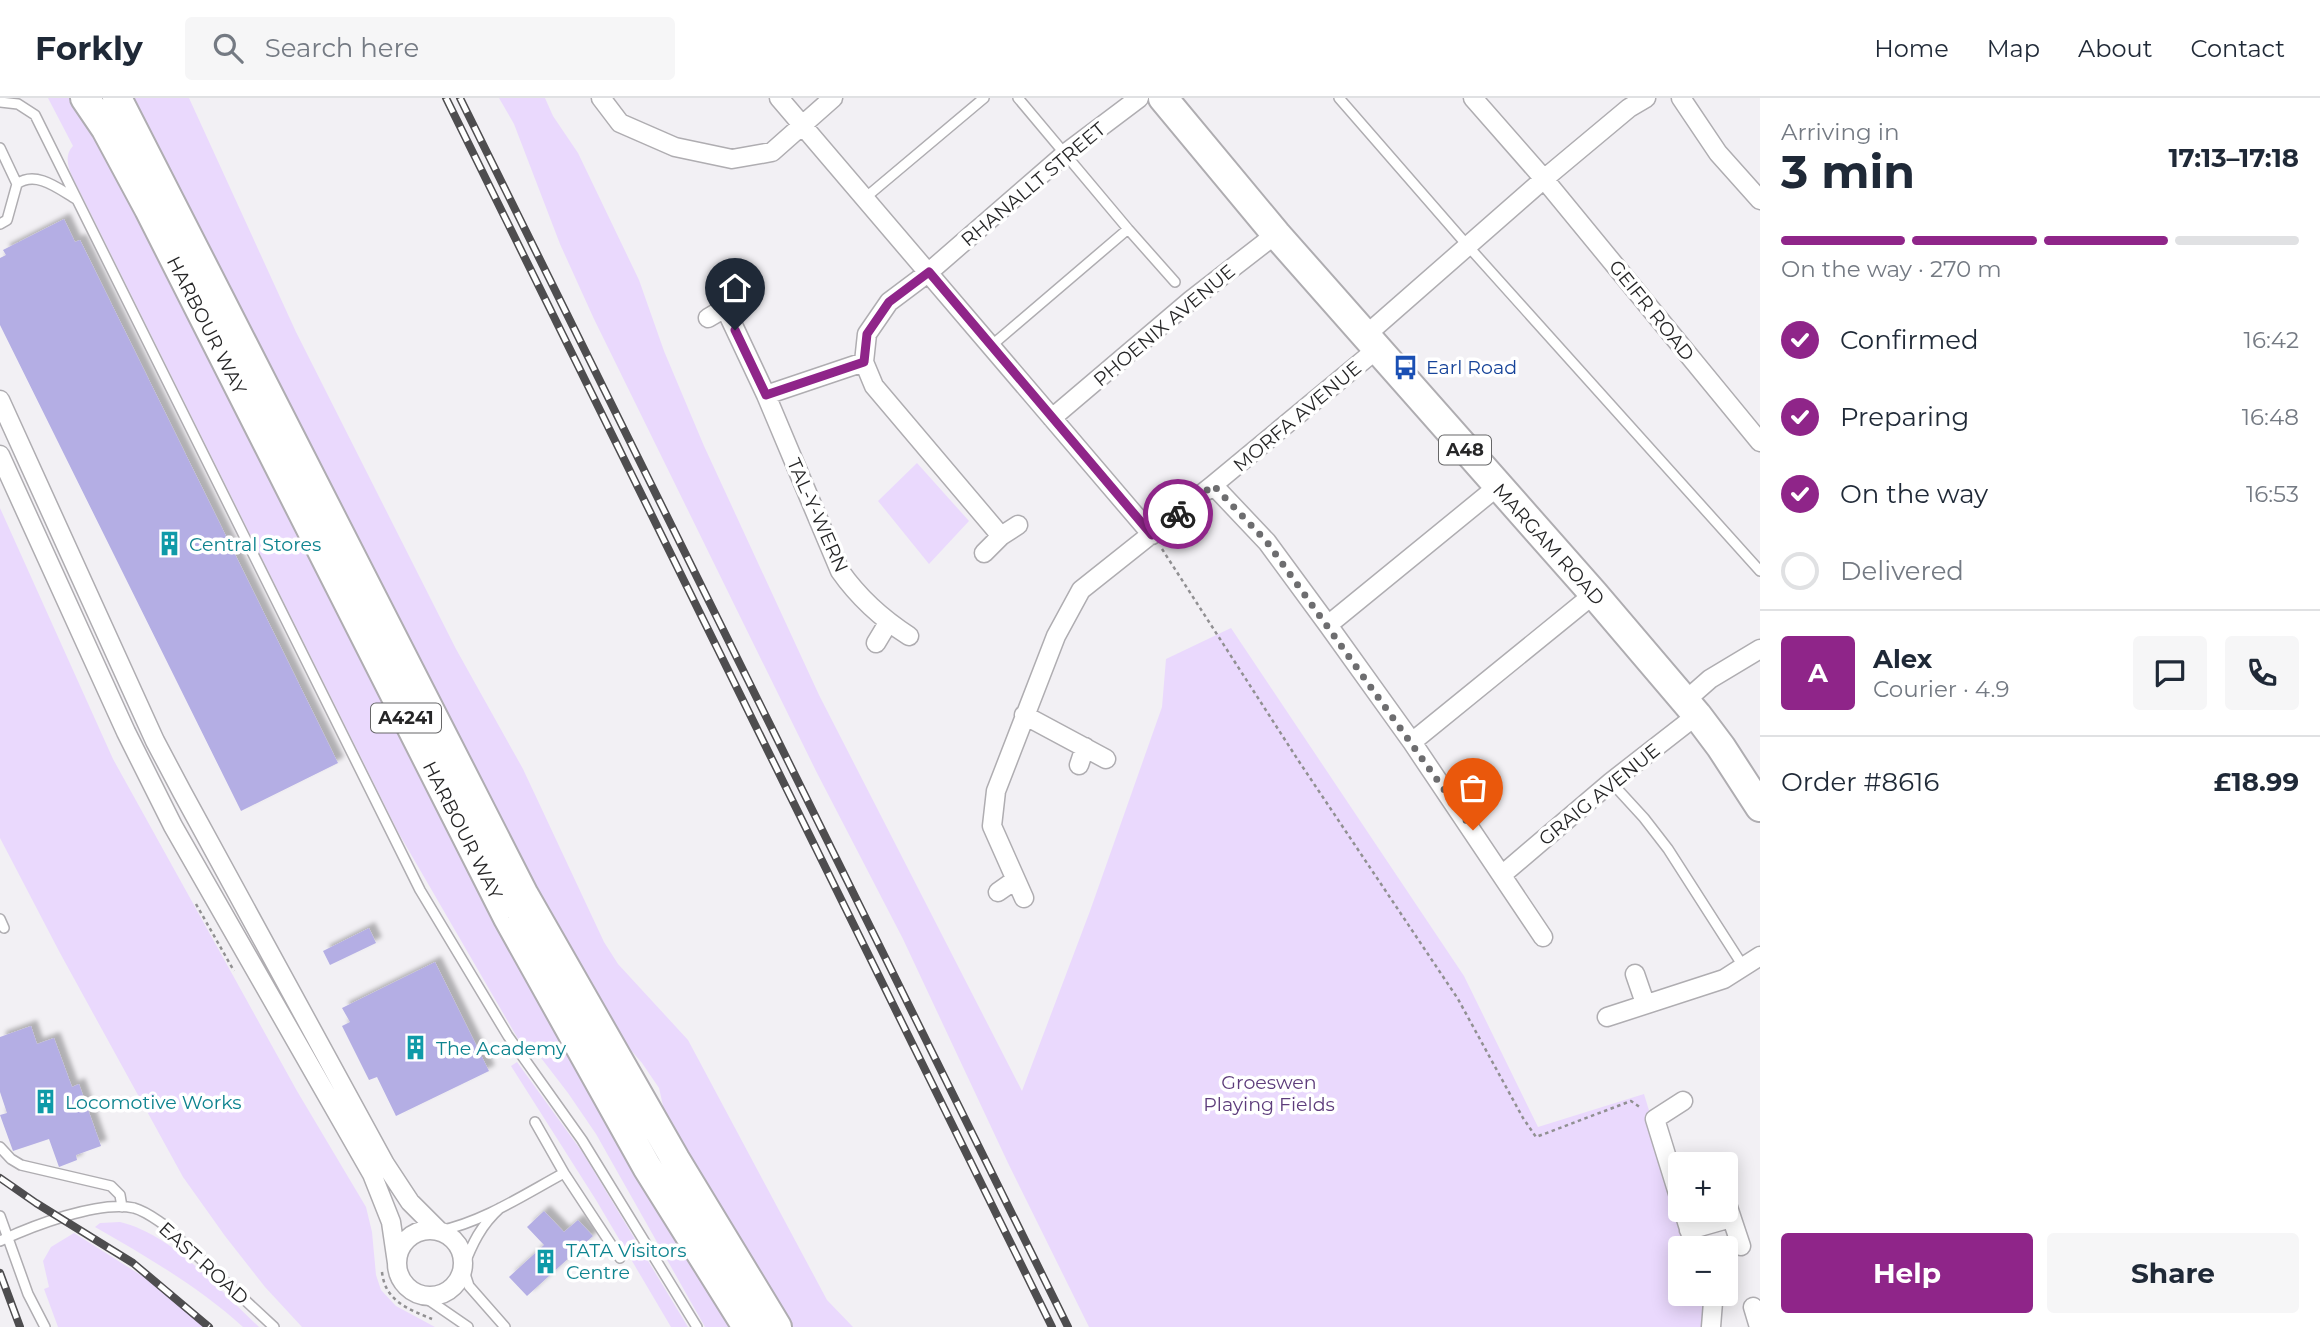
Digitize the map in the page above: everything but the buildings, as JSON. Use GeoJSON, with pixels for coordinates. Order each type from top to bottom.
{"type":"FeatureCollection","features":[{"type":"Feature","properties":{"kind":"main road","name":"HARBOUR WAY"},"geometry":{"type":"LineString","coordinates":[[85,98],[106,129],[149,209],[508,918],[647,1167],[747,1327]]}},
{"type":"Feature","properties":{"kind":"main road","name":"HARBOUR WAY"},"geometry":{"type":"LineString","coordinates":[[117,98],[524,895],[675,1158],[777,1327]]}},
{"type":"Feature","properties":{"kind":"main road","name":"MARGAM ROAD"},"geometry":{"type":"LineString","coordinates":[[1163,98],[1276,234],[1594,594],[1691,708],[1743,778],[1760,807]]}},
{"type":"Feature","properties":{"kind":"street"},"geometry":{"type":"LineString","coordinates":[[601,98],[620,123],[675,147],[732,159],[772,152],[833,98]]}},
{"type":"Feature","properties":{"kind":"street"},"geometry":{"type":"LineString","coordinates":[[779,98],[1152,535]]}},
{"type":"Feature","properties":{"kind":"street","name":"RHANALLT STREET"},"geometry":{"type":"LineString","coordinates":[[929,272],[1066,153],[1139,98]]}},
{"type":"Feature","properties":{"kind":"street","name":"GEIFR ROAD"},"geometry":{"type":"LineString","coordinates":[[1473,98],[1544,179],[1760,442]]}},
{"type":"Feature","properties":{"kind":"street"},"geometry":{"type":"LineString","coordinates":[[1371,342],[1467,245],[1629,108],[1646,98]]}},
{"type":"Feature","properties":{"kind":"street"},"geometry":{"type":"LineString","coordinates":[[1681,98],[1718,153],[1760,200]]}},
{"type":"Feature","properties":{"kind":"street","name":"PHOENIX AVENUE"},"geometry":{"type":"LineString","coordinates":[[1052,418],[1191,300],[1276,234]]}},
{"type":"Feature","properties":{"kind":"street"},"geometry":{"type":"LineString","coordinates":[[929,272],[889,302],[867,334],[864,362],[874,386],[1001,536]]}},
{"type":"Feature","properties":{"kind":"street","name":"TAL-Y-WERN"},"geometry":{"type":"LineString","coordinates":[[717,291],[766,395],[840,571],[857,595],[888,623],[909,636]]}},
{"type":"Feature","properties":{"kind":"street"},"geometry":{"type":"LineString","coordinates":[[708,318],[725,308]]}},
{"type":"Feature","properties":{"kind":"street","name":"MORFA AVENUE"},"geometry":{"type":"LineString","coordinates":[[1024,898],[992,825],[996,791],[1056,636],[1081,590],[1213,485],[1371,342]]}},
{"type":"Feature","properties":{"kind":"street"},"geometry":{"type":"LineString","coordinates":[[766,395],[864,362]]}},
{"type":"Feature","properties":{"kind":"street"},"geometry":{"type":"LineString","coordinates":[[0,400],[149,729],[182,793],[385,1164],[410,1202],[439,1231]]}},
{"type":"Feature","properties":{"kind":"street"},"geometry":{"type":"LineString","coordinates":[[0,455],[126,732],[173,826],[376,1181],[391,1222],[397,1263],[401,1280],[415,1293],[423,1296],[439,1295],[452,1288],[463,1268],[460,1250],[448,1235],[429,1230],[410,1237],[403,1244],[397,1263]]}},
{"type":"Feature","properties":{"kind":"street"},"geometry":{"type":"LineString","coordinates":[[1213,485],[1267,542],[1328,625],[1503,874],[1543,937]]}},
{"type":"Feature","properties":{"kind":"street"},"geometry":{"type":"LineString","coordinates":[[1328,625],[1497,487]]}},
{"type":"Feature","properties":{"kind":"street"},"geometry":{"type":"LineString","coordinates":[[984,553],[1001,536],[1018,525]]}},
{"type":"Feature","properties":{"kind":"street"},"geometry":{"type":"LineString","coordinates":[[1412,742],[1594,594]]}},
{"type":"Feature","properties":{"kind":"street"},"geometry":{"type":"LineString","coordinates":[[876,643],[888,623]]}},
{"type":"Feature","properties":{"kind":"street","name":"GRAIG AVENUE"},"geometry":{"type":"LineString","coordinates":[[1503,874],[1611,782],[1691,708],[1710,679],[1760,649]]}},
{"type":"Feature","properties":{"kind":"street"},"geometry":{"type":"LineString","coordinates":[[1024,715],[1106,759]]}},
{"type":"Feature","properties":{"kind":"street"},"geometry":{"type":"LineString","coordinates":[[1079,765],[1085,747]]}},
{"type":"Feature","properties":{"kind":"street"},"geometry":{"type":"LineString","coordinates":[[998,892],[1016,880]]}},
{"type":"Feature","properties":{"kind":"street"},"geometry":{"type":"LineString","coordinates":[[1607,1017],[1724,979],[1760,956]]}},
{"type":"Feature","properties":{"kind":"street"},"geometry":{"type":"LineString","coordinates":[[1635,974],[1644,1003]]}},
{"type":"Feature","properties":{"kind":"street"},"geometry":{"type":"LineString","coordinates":[[1668,1161],[1655,1119],[1684,1101]]}},
{"type":"Feature","properties":{"kind":"street"},"geometry":{"type":"LineString","coordinates":[[1687,1222],[1691,1236]]}},
{"type":"Feature","properties":{"kind":"street"},"geometry":{"type":"LineString","coordinates":[[1689,1230],[1705,1222]]}},
{"type":"Feature","properties":{"kind":"street"},"geometry":{"type":"LineString","coordinates":[[1732,1222],[1741,1246]]}},
{"type":"Feature","properties":{"kind":"street"},"geometry":{"type":"LineString","coordinates":[[1711,1327],[1713,1306]]}},
{"type":"Feature","properties":{"kind":"street"},"geometry":{"type":"LineString","coordinates":[[1753,1307],[1759,1327]]}},
{"type":"Feature","properties":{"kind":"lane"},"geometry":{"type":"LineString","coordinates":[[865,198],[984,98]]}},
{"type":"Feature","properties":{"kind":"lane"},"geometry":{"type":"LineString","coordinates":[[1018,98],[1175,282]]}},
{"type":"Feature","properties":{"kind":"lane"},"geometry":{"type":"LineString","coordinates":[[1339,98],[1467,245],[1760,571]]}},
{"type":"Feature","properties":{"kind":"lane"},"geometry":{"type":"LineString","coordinates":[[0,102],[18,104],[35,115],[420,890],[508,1036],[582,1140],[697,1327]]}},
{"type":"Feature","properties":{"kind":"lane"},"geometry":{"type":"LineString","coordinates":[[0,148],[17,184],[8,220],[0,224]]}},
{"type":"Feature","properties":{"kind":"lane"},"geometry":{"type":"LineString","coordinates":[[17,184],[24,179],[38,179],[78,200]]}},
{"type":"Feature","properties":{"kind":"lane"},"geometry":{"type":"LineString","coordinates":[[991,346],[1128,229]]}},
{"type":"Feature","properties":{"kind":"lane"},"geometry":{"type":"LineString","coordinates":[[1611,782],[1668,849],[1743,966]]}},
{"type":"Feature","properties":{"kind":"lane"},"geometry":{"type":"LineString","coordinates":[[535,1122],[564,1174],[620,1258]]}},
{"type":"Feature","properties":{"kind":"lane"},"geometry":{"type":"LineString","coordinates":[[0,1147],[21,1165],[110,1186],[120,1195],[122,1206]]}},
{"type":"Feature","properties":{"kind":"lane"},"geometry":{"type":"LineString","coordinates":[[439,1231],[500,1208],[564,1174]]}},
{"type":"Feature","properties":{"kind":"lane","name":"EAST ROAD"},"geometry":{"type":"LineString","coordinates":[[4,1240],[84,1211],[122,1206],[146,1212],[163,1224],[274,1327]]}},
{"type":"Feature","properties":{"kind":"lane"},"geometry":{"type":"LineString","coordinates":[[500,1208],[478,1233],[463,1268],[470,1286],[505,1327]]}},
{"type":"Feature","properties":{"kind":"lane"},"geometry":{"type":"LineString","coordinates":[[0,1216],[4,1240],[45,1327]]}},
{"type":"Feature","properties":{"kind":"lane"},"geometry":{"type":"LineString","coordinates":[[423,1296],[468,1327]]}},
{"type":"Feature","properties":{"kind":"path"},"geometry":{"type":"LineString","coordinates":[[1152,535],[1458,999],[1536,1138],[1631,1101],[1655,1119]]}},
{"type":"Feature","properties":{"kind":"green space"},"geometry":{"type":"Polygon","coordinates":[[[48,98],[70,98],[75,104],[121,188],[418,773],[521,967],[734,1327],[705,1327],[596,1134],[528,1041],[521,1044],[398,832],[73,179],[68,158],[73,146],[48,98]]]}},
{"type":"Feature","properties":{"kind":"green space"},"geometry":{"type":"Polygon","coordinates":[[[129,98],[189,98],[296,332],[456,649],[523,769],[604,942],[618,964],[688,1040],[827,1300],[853,1327],[789,1327],[666,1119],[659,1088],[642,1063],[614,1031],[574,962],[407,642],[315,455],[129,98]]]}},
{"type":"Feature","properties":{"kind":"green space","name":"Groeswen Playing Fields"},"geometry":{"type":"Polygon","coordinates":[[[499,98],[545,98],[553,116],[578,153],[639,280],[664,351],[704,446],[819,695],[1022,1091],[1090,911],[1162,707],[1166,659],[1231,628],[1464,976],[1538,1127],[1644,1094],[1668,1173],[1668,1222],[1683,1222],[1687,1236],[1668,1236],[1668,1306],[1705,1306],[1705,1327],[1089,1327],[1008,1163],[903,939],[816,771],[594,319],[560,244],[514,124],[499,98]]]}},
{"type":"Feature","properties":{"kind":"green space"},"geometry":{"type":"Polygon","coordinates":[[[917,463],[969,521],[929,564],[878,501],[917,463]]]}},
{"type":"Feature","properties":{"kind":"green space"},"geometry":{"type":"Polygon","coordinates":[[[0,508],[113,759],[297,1091],[366,1207],[372,1232],[376,1275],[381,1290],[396,1306],[435,1327],[302,1327],[265,1287],[183,1177],[60,953],[0,838],[0,508]]]}},
{"type":"Feature","properties":{"kind":"green space"},"geometry":{"type":"Polygon","coordinates":[[[517,1062],[583,1153],[688,1327],[671,1327],[596,1200],[511,1066],[517,1062]]]}},
{"type":"Feature","properties":{"kind":"green space"},"geometry":{"type":"Polygon","coordinates":[[[120,1222],[140,1229],[177,1251],[259,1327],[243,1327],[190,1285],[95,1227],[100,1223],[120,1222]]]}},
{"type":"Feature","properties":{"kind":"green space"},"geometry":{"type":"Polygon","coordinates":[[[74,1233],[147,1279],[204,1327],[58,1327],[44,1289],[49,1287],[43,1261],[51,1247],[74,1233]]]}},
{"type":"Feature","properties":{"kind":"railway"},"geometry":{"type":"LineString","coordinates":[[446,98],[1052,1327]]}},
{"type":"Feature","properties":{"kind":"railway"},"geometry":{"type":"LineString","coordinates":[[460,98],[1068,1327]]}},
{"type":"Feature","properties":{"kind":"railway"},"geometry":{"type":"LineString","coordinates":[[0,1178],[133,1263],[209,1327]]}},
{"type":"Feature","properties":{"kind":"railway"},"geometry":{"type":"LineString","coordinates":[[0,1273],[20,1327]]}},
{"type":"Feature","properties":{"kind":"way so far"},"geometry":{"type":"LineString","coordinates":[[1178,514],[1213,485],[1267,542],[1473,830]]}},
{"type":"Feature","properties":{"kind":"place","name":"Earl Road"},"geometry":{"type":"Point","coordinates":[1406,367]}},
{"type":"Feature","properties":{"kind":"place","name":"Central Stores"},"geometry":{"type":"Point","coordinates":[169,544]}},
{"type":"Feature","properties":{"kind":"place","name":"The Academy"},"geometry":{"type":"Point","coordinates":[416,1048]}},
{"type":"Feature","properties":{"kind":"place","name":"Locomotive Works"},"geometry":{"type":"Point","coordinates":[45,1102]}},
{"type":"Feature","properties":{"kind":"place","name":"TATA Visitors Centre"},"geometry":{"type":"Point","coordinates":[546,1261]}},
{"type":"Feature","properties":{"kind":"route"},"geometry":{"type":"LineString","coordinates":[[735,330],[766,395],[864,362],[867,334],[889,302],[929,272],[1152,535],[1178,514]]}}]}
